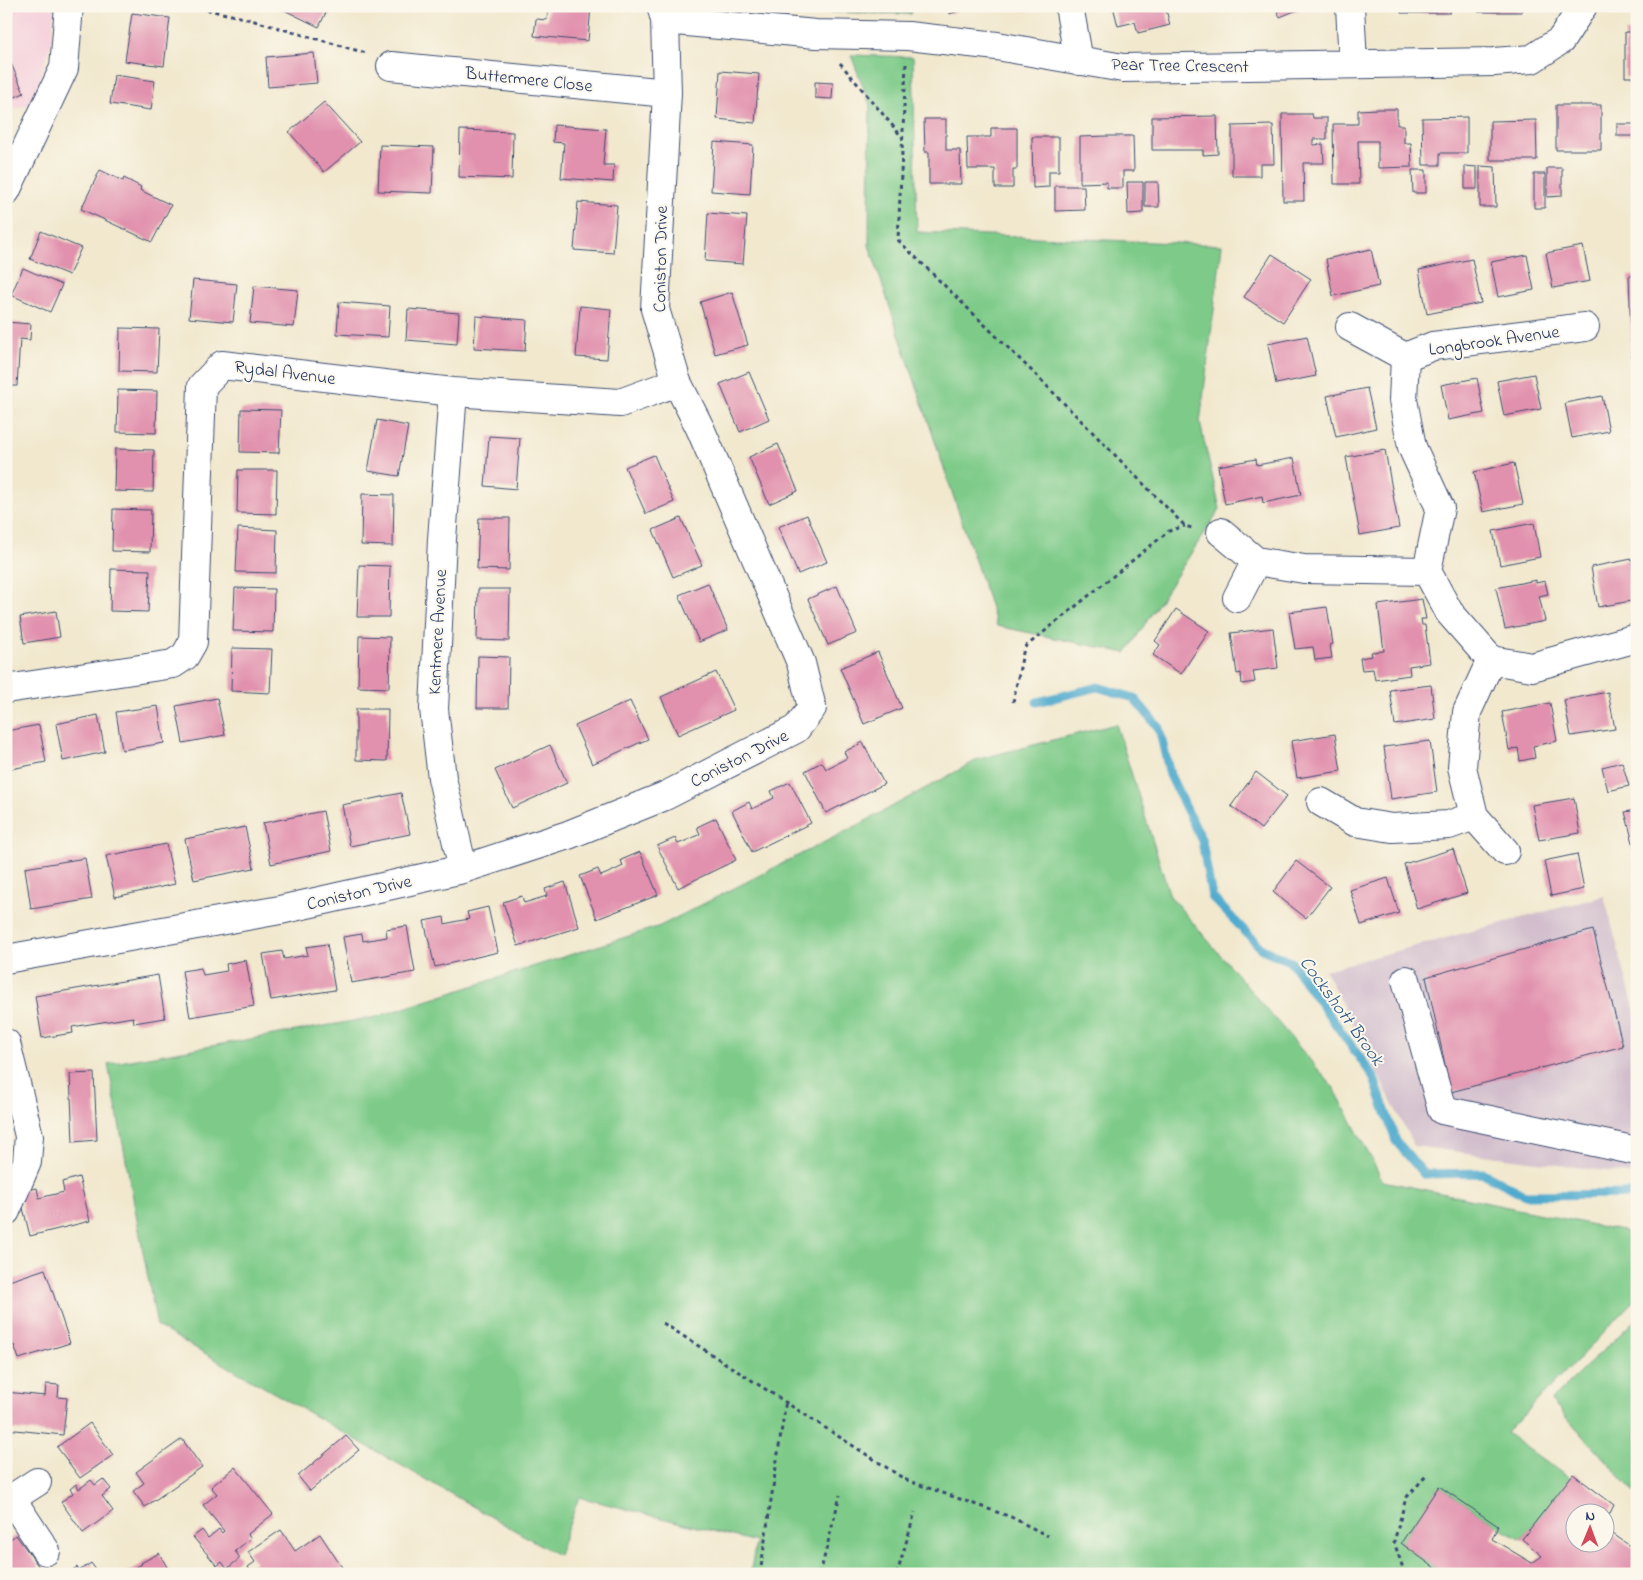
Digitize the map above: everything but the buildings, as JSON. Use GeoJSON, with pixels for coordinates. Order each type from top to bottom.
{"type":"FeatureCollection","features":[{"type":"Feature","properties":{"kind":"street"},"geometry":{"type":"LineString","coordinates":[[6,191],[64,68],[69,6]]}},
{"type":"Feature","properties":{"kind":"street"},"geometry":{"type":"LineString","coordinates":[[1069,6],[1079,61]]}},
{"type":"Feature","properties":{"kind":"street"},"geometry":{"type":"LineString","coordinates":[[1350,6],[1353,64]]}},
{"type":"Feature","properties":{"kind":"street","name":"Pear Tree Crescent"},"geometry":{"type":"LineString","coordinates":[[663,13],[816,34],[908,36],[997,46],[1123,68],[1494,62],[1532,59],[1561,40],[1583,6]]}},
{"type":"Feature","properties":{"kind":"street","name":"Coniston Drive"},"geometry":{"type":"LineString","coordinates":[[6,959],[280,910],[463,869],[568,835],[665,796],[796,729],[812,708],[801,663],[700,428],[677,382],[655,309],[667,93],[663,13]]}},
{"type":"Feature","properties":{"kind":"street","name":"Buttermere Close"},"geometry":{"type":"LineString","coordinates":[[391,66],[667,93]]}},
{"type":"Feature","properties":{"kind":"street","name":"Longbrook Avenue"},"geometry":{"type":"LineString","coordinates":[[1350,328],[1406,357],[1434,346],[1585,327]]}},
{"type":"Feature","properties":{"kind":"street","name":"Longbrook Avenue"},"geometry":{"type":"LineString","coordinates":[[1406,357],[1403,400],[1412,447],[1440,508],[1427,571]]}},
{"type":"Feature","properties":{"kind":"street","name":"Rydal Avenue"},"geometry":{"type":"LineString","coordinates":[[6,689],[173,664],[185,656],[193,642],[202,386],[222,365],[453,392],[620,403],[677,382]]}},
{"type":"Feature","properties":{"kind":"street","name":"Kentmere Avenue"},"geometry":{"type":"LineString","coordinates":[[453,392],[442,539],[434,709],[442,778],[463,869]]}},
{"type":"Feature","properties":{"kind":"street"},"geometry":{"type":"LineString","coordinates":[[1221,532],[1256,561],[1304,569],[1427,571],[1450,612],[1492,660],[1532,667],[1637,638]]}},
{"type":"Feature","properties":{"kind":"street"},"geometry":{"type":"LineString","coordinates":[[1237,598],[1256,561]]}},
{"type":"Feature","properties":{"kind":"street"},"geometry":{"type":"LineString","coordinates":[[1492,660],[1467,712],[1462,767],[1474,816],[1505,851]]}},
{"type":"Feature","properties":{"kind":"street"},"geometry":{"type":"LineString","coordinates":[[1321,802],[1355,822],[1392,828],[1449,825],[1474,816]]}},
{"type":"Feature","properties":{"kind":"street"},"geometry":{"type":"LineString","coordinates":[[1406,980],[1442,1110],[1637,1151]]}},
{"type":"Feature","properties":{"kind":"street"},"geometry":{"type":"LineString","coordinates":[[6,1043],[29,1136],[27,1162],[6,1211]]}},
{"type":"Feature","properties":{"kind":"street"},"geometry":{"type":"LineString","coordinates":[[37,1482],[9,1500],[46,1551]]}},
{"type":"Feature","properties":{"kind":"path"},"geometry":{"type":"LineString","coordinates":[[191,6],[361,51],[391,66]]}},
{"type":"Feature","properties":{"kind":"path"},"geometry":{"type":"LineString","coordinates":[[816,34],[902,137]]}},
{"type":"Feature","properties":{"kind":"path"},"geometry":{"type":"LineString","coordinates":[[908,36],[898,240],[1038,377],[1184,526],[1210,535],[1221,532]]}},
{"type":"Feature","properties":{"kind":"path"},"geometry":{"type":"LineString","coordinates":[[1013,702],[1024,648],[1169,531],[1184,526],[1209,524],[1221,532]]}},
{"type":"Feature","properties":{"kind":"path"},"geometry":{"type":"LineString","coordinates":[[663,1323],[786,1400],[906,1480],[1011,1517],[1048,1536]]}},
{"type":"Feature","properties":{"kind":"path"},"geometry":{"type":"LineString","coordinates":[[760,1574],[786,1400]]}},
{"type":"Feature","properties":{"kind":"path"},"geometry":{"type":"LineString","coordinates":[[1406,1574],[1394,1542],[1406,1498],[1426,1476]]}},
{"type":"Feature","properties":{"kind":"path"},"geometry":{"type":"LineString","coordinates":[[820,1574],[840,1495]]}},
{"type":"Feature","properties":{"kind":"path"},"geometry":{"type":"LineString","coordinates":[[897,1574],[915,1512]]}},
{"type":"Feature","properties":{"kind":"shaded area"},"geometry":{"type":"Polygon","coordinates":[[[6,6],[55,6],[52,39],[33,103],[6,112],[6,6]]]}},
{"type":"Feature","properties":{"kind":"shaded area"},"geometry":{"type":"Polygon","coordinates":[[[1604,896],[1637,1019],[1637,1175],[1414,1146],[1325,970],[1604,896]]]}},
{"type":"Feature","properties":{"kind":"green space"},"geometry":{"type":"Polygon","coordinates":[[[828,6],[914,6],[911,14],[830,12],[828,6]]]}},
{"type":"Feature","properties":{"kind":"green space"},"geometry":{"type":"Polygon","coordinates":[[[851,55],[913,57],[917,232],[1222,245],[1200,423],[1220,509],[1126,653],[997,626],[869,245],[870,105],[851,55]]]}},
{"type":"Feature","properties":{"kind":"green space"},"geometry":{"type":"Polygon","coordinates":[[[1116,724],[1170,896],[1334,1088],[1383,1181],[1637,1234],[1637,1298],[1506,1433],[1570,1479],[1522,1539],[1498,1526],[1439,1486],[1401,1543],[1443,1574],[750,1574],[756,1542],[579,1497],[558,1555],[157,1326],[108,1064],[376,1017],[660,926],[862,823],[979,759],[1116,724]]]}},
{"type":"Feature","properties":{"kind":"green space"},"geometry":{"type":"Polygon","coordinates":[[[1637,1318],[1637,1495],[1551,1400],[1637,1318]]]}},
{"type":"Feature","properties":{"kind":"waterway","name":"Cockshott Brook"},"geometry":{"type":"LineString","coordinates":[[1037,702],[1098,687],[1134,698],[1159,728],[1170,775],[1202,841],[1212,897],[1262,949],[1291,962],[1373,1076],[1396,1141],[1424,1174],[1483,1173],[1525,1195],[1637,1194]]}}]}
